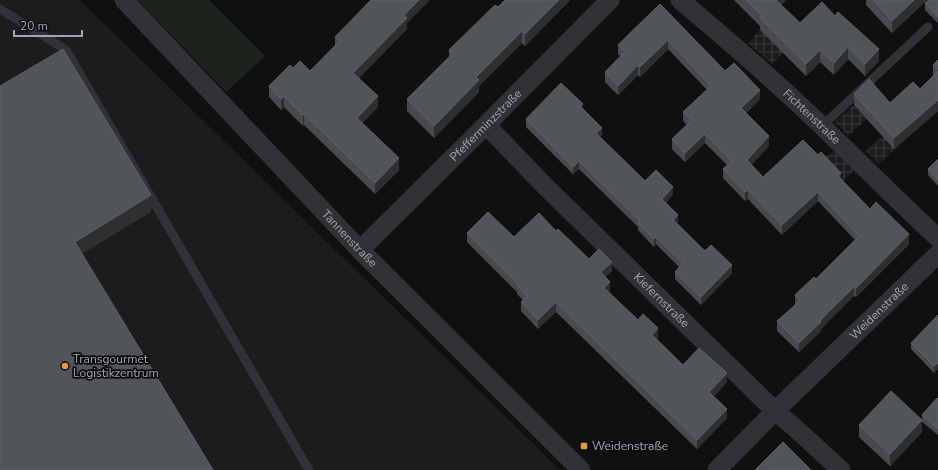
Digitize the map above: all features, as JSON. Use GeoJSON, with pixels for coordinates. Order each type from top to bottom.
{"type":"FeatureCollection","features":[{"type":"Feature","properties":{"kind":"street","name":"Tannenstraße"},"geometry":{"type":"LineString","coordinates":[[124,0],[360,250],[581,470]]}},
{"type":"Feature","properties":{"kind":"street","name":"Pfefferminzstraße"},"geometry":{"type":"LineString","coordinates":[[360,250],[610,0]]}},
{"type":"Feature","properties":{"kind":"street","name":"Fichtenstraße"},"geometry":{"type":"LineString","coordinates":[[680,0],[737,47],[822,126],[880,184],[938,238]]}},
{"type":"Feature","properties":{"kind":"street","name":"Kiefernstraße"},"geometry":{"type":"LineString","coordinates":[[486,125],[574,215],[775,411],[841,470]]}},
{"type":"Feature","properties":{"kind":"street","name":"Weidenstraße"},"geometry":{"type":"LineString","coordinates":[[717,470],[775,411],[938,254]]}},
{"type":"Feature","properties":{"kind":"lane"},"geometry":{"type":"LineString","coordinates":[[0,9],[66,50],[309,470]]}},
{"type":"Feature","properties":{"kind":"lane"},"geometry":{"type":"LineString","coordinates":[[822,126],[928,27]]}},
{"type":"Feature","properties":{"kind":"shaded area"},"geometry":{"type":"Polygon","coordinates":[[[0,0],[80,0],[560,470],[0,470],[0,0]]]}},
{"type":"Feature","properties":{"kind":"shaded area"},"geometry":{"type":"Polygon","coordinates":[[[138,0],[209,0],[265,56],[226,92],[138,0]]]}},
{"type":"Feature","properties":{"kind":"shaded area"},"geometry":{"type":"Polygon","coordinates":[[[760,30],[800,36],[772,64],[748,43],[760,30]]]}},
{"type":"Feature","properties":{"kind":"shaded area"},"geometry":{"type":"Polygon","coordinates":[[[869,91],[882,105],[848,136],[835,122],[869,91]]]}},
{"type":"Feature","properties":{"kind":"shaded area"},"geometry":{"type":"Polygon","coordinates":[[[897,122],[909,136],[879,164],[866,151],[897,122]]]}},
{"type":"Feature","properties":{"kind":"shaded area"},"geometry":{"type":"Polygon","coordinates":[[[835,149],[855,169],[842,182],[821,162],[835,149]]]}},
{"type":"Feature","properties":{"kind":"building"},"geometry":{"type":"Polygon","coordinates":[[[371,0],[419,0],[404,15],[407,18],[353,73],[378,96],[357,118],[399,158],[375,183],[304,114],[303,115],[284,96],[281,99],[269,86],[290,65],[293,68],[300,61],[310,71],[340,41],[335,37],[371,0]]]}},
{"type":"Feature","properties":{"kind":"building"},"geometry":{"type":"Polygon","coordinates":[[[505,0],[559,0],[525,34],[522,31],[476,77],[479,80],[434,126],[407,99],[452,54],[449,50],[495,5],[498,7],[505,0]]]}},
{"type":"Feature","properties":{"kind":"building"},"geometry":{"type":"Polygon","coordinates":[[[746,0],[776,0],[800,23],[822,2],[835,16],[838,12],[879,49],[865,64],[848,47],[834,63],[820,50],[806,64],[760,18],[762,16],[746,0]]]}},
{"type":"Feature","properties":{"kind":"building"},"geometry":{"type":"Polygon","coordinates":[[[873,0],[914,0],[892,21],[873,0]]]}},
{"type":"Feature","properties":{"kind":"building"},"geometry":{"type":"Polygon","coordinates":[[[929,0],[938,0],[938,17],[925,3],[929,0]]]}},
{"type":"Feature","properties":{"kind":"building"},"geometry":{"type":"Polygon","coordinates":[[[660,4],[725,71],[734,63],[760,90],[741,108],[769,136],[747,160],[763,177],[803,140],[818,155],[821,152],[841,173],[838,176],[870,209],[876,202],[909,234],[856,288],[854,287],[829,311],[820,321],[821,322],[799,343],[777,321],[800,301],[795,295],[814,277],[816,279],[859,236],[818,192],[782,225],[748,190],[745,192],[723,169],[732,161],[705,134],[685,153],[672,139],[692,120],[683,112],[711,86],[668,40],[640,67],[638,65],[618,86],[605,72],[625,52],[618,45],[660,4]]]}},
{"type":"Feature","properties":{"kind":"building","name":"Transgourmet Logistikzentrum"},"geometry":{"type":"Polygon","coordinates":[[[63,49],[151,195],[75,242],[213,470],[0,470],[0,86],[63,49]]]}},
{"type":"Feature","properties":{"kind":"building"},"geometry":{"type":"Polygon","coordinates":[[[938,60],[938,70],[933,65],[938,60]]]}},
{"type":"Feature","properties":{"kind":"building"},"geometry":{"type":"Polygon","coordinates":[[[938,71],[938,100],[894,138],[854,94],[869,79],[890,103],[913,82],[920,89],[938,71]]]}},
{"type":"Feature","properties":{"kind":"building"},"geometry":{"type":"Polygon","coordinates":[[[561,83],[583,104],[580,106],[602,128],[596,133],[645,181],[656,170],[673,187],[662,199],[678,215],[673,220],[705,251],[711,245],[732,265],[701,297],[675,272],[683,263],[656,237],[654,239],[638,223],[640,221],[579,161],[573,167],[526,119],[561,83]]]}},
{"type":"Feature","properties":{"kind":"building"},"geometry":{"type":"Polygon","coordinates":[[[938,159],[938,180],[928,169],[938,159]]]}},
{"type":"Feature","properties":{"kind":"building"},"geometry":{"type":"Polygon","coordinates":[[[488,212],[514,237],[539,213],[556,231],[558,229],[589,259],[599,249],[612,262],[601,272],[610,282],[604,288],[638,320],[643,314],[658,328],[652,335],[683,365],[699,348],[727,373],[709,392],[727,409],[697,440],[556,302],[538,320],[521,302],[527,296],[517,285],[518,284],[467,233],[488,212]]]}},
{"type":"Feature","properties":{"kind":"building"},"geometry":{"type":"Polygon","coordinates":[[[938,315],[938,363],[934,366],[911,343],[938,315]]]}},
{"type":"Feature","properties":{"kind":"building"},"geometry":{"type":"Polygon","coordinates":[[[891,391],[922,420],[890,454],[859,425],[891,391]]]}},
{"type":"Feature","properties":{"kind":"building"},"geometry":{"type":"Polygon","coordinates":[[[937,398],[938,399],[938,429],[922,415],[937,398]]]}},
{"type":"Feature","properties":{"kind":"building"},"geometry":{"type":"Polygon","coordinates":[[[783,442],[811,470],[755,470],[783,442]]]}},
{"type":"Feature","properties":{"kind":"place","name":"Transgourmet Logistikzentrum"},"geometry":{"type":"Point","coordinates":[65,366]}},
{"type":"Feature","properties":{"kind":"place","name":"Weidenstraße"},"geometry":{"type":"Point","coordinates":[584,446]}}]}
